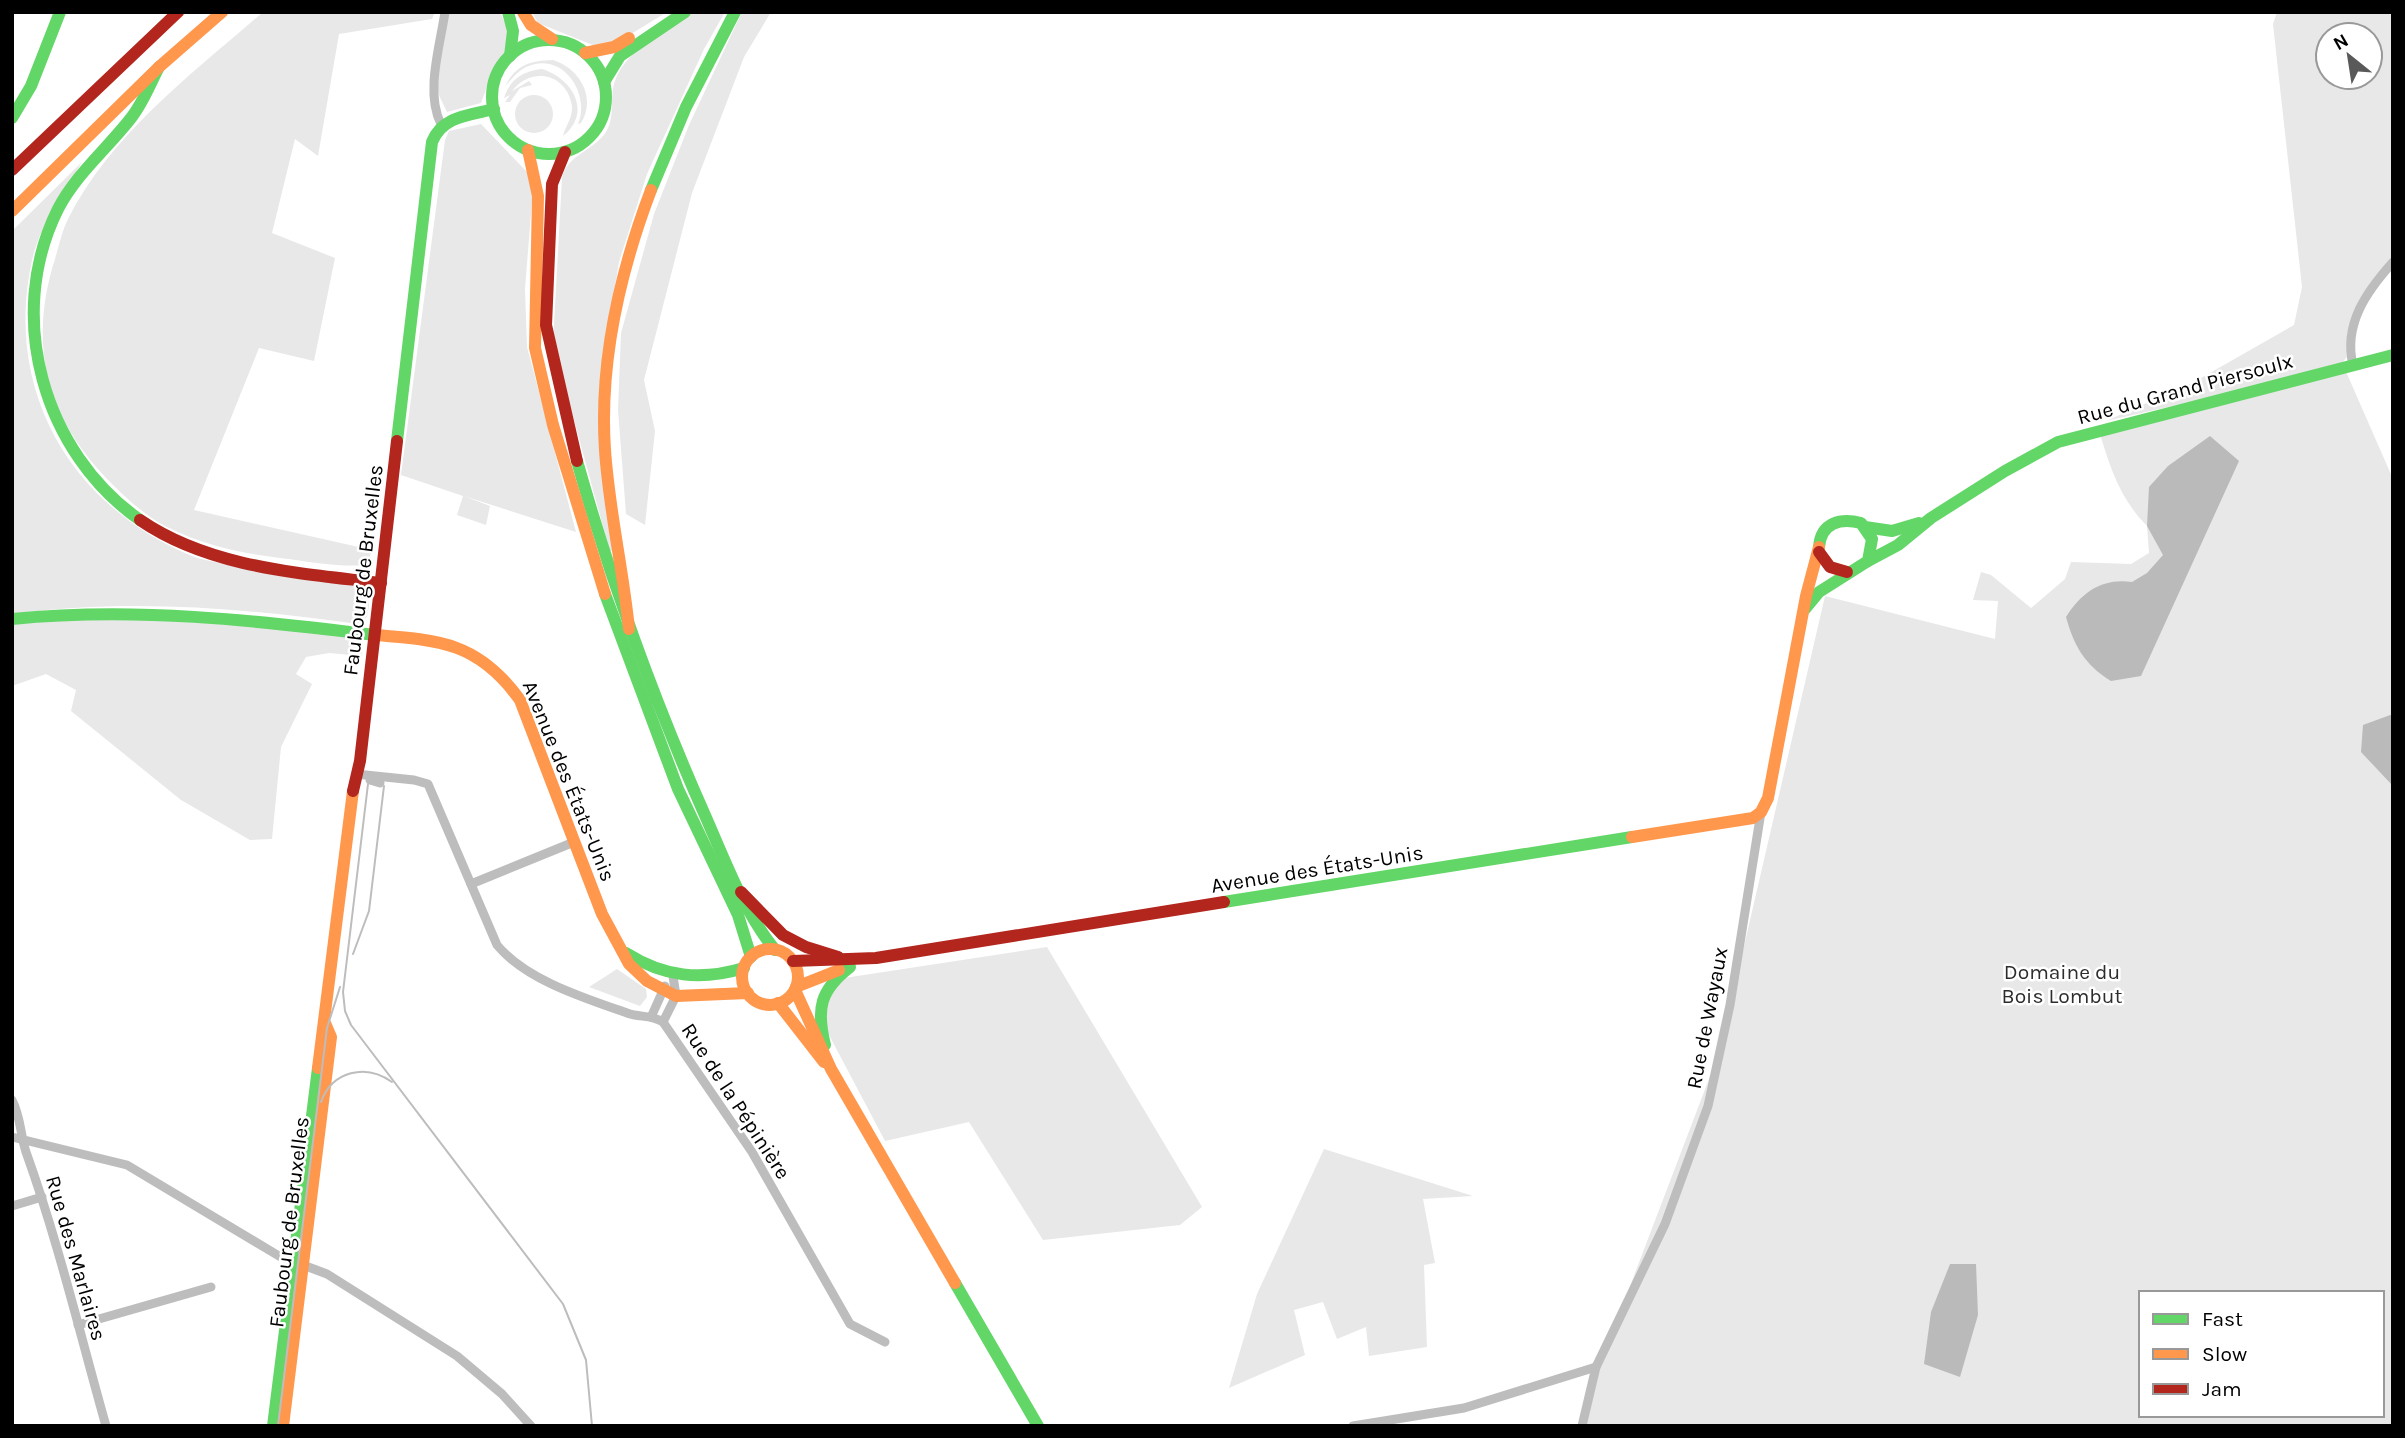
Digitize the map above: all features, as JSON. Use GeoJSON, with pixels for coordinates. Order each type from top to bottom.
{"type":"FeatureCollection","features":[{"type":"Feature","properties":{"kind":"main road"},"geometry":{"type":"LineString","coordinates":[[12,118],[31,86],[60,12]]}},
{"type":"Feature","properties":{"kind":"main road"},"geometry":{"type":"LineString","coordinates":[[12,170],[178,12]]}},
{"type":"Feature","properties":{"kind":"main road"},"geometry":{"type":"LineString","coordinates":[[12,211],[159,67],[222,12]]}},
{"type":"Feature","properties":{"kind":"main road"},"geometry":{"type":"LineString","coordinates":[[508,12],[513,31],[510,56]]}},
{"type":"Feature","properties":{"kind":"main road"},"geometry":{"type":"LineString","coordinates":[[523,12],[531,25],[553,40],[585,53],[600,71],[604,82],[604,111],[599,125],[578,146],[565,152],[540,153],[528,150],[503,131],[494,109],[495,78],[510,56],[530,44],[553,40]]}},
{"type":"Feature","properties":{"kind":"main road"},"geometry":{"type":"LineString","coordinates":[[585,53],[614,47],[670,12]]}},
{"type":"Feature","properties":{"kind":"main road"},"geometry":{"type":"LineString","coordinates":[[604,82],[620,56],[685,12]]}},
{"type":"Feature","properties":{"kind":"main road"},"geometry":{"type":"LineString","coordinates":[[629,629],[626,589],[607,478],[604,422],[608,355],[620,291],[664,158],[735,12]]}},
{"type":"Feature","properties":{"kind":"main road"},"geometry":{"type":"LineString","coordinates":[[159,67],[132,116],[76,181],[53,220],[42,254],[35,290],[36,345],[44,395],[57,427],[83,470],[110,499],[137,520],[167,536],[207,554],[264,568],[381,583]]}},
{"type":"Feature","properties":{"kind":"main road"},"geometry":{"type":"LineString","coordinates":[[441,124],[494,109]]}},
{"type":"Feature","properties":{"kind":"main road","name":"Faubourg de Bruxelles"},"geometry":{"type":"LineString","coordinates":[[283,1426],[325,1023],[365,783],[375,635],[432,142],[441,124]]}},
{"type":"Feature","properties":{"kind":"main road"},"geometry":{"type":"LineString","coordinates":[[528,150],[537,180],[538,196],[536,348],[552,425],[592,557],[678,789],[733,904],[747,962],[743,980],[748,993],[761,1003],[778,1003],[795,989]]}},
{"type":"Feature","properties":{"kind":"main road"},"geometry":{"type":"LineString","coordinates":[[565,152],[554,172],[550,196],[548,346],[583,486],[629,629],[690,786],[741,892],[762,934],[775,950],[793,961],[797,971],[795,989],[831,1069],[1038,1426]]}},
{"type":"Feature","properties":{"kind":"main road","name":"Rue du Grand Piersoulx"},"geometry":{"type":"LineString","coordinates":[[1868,561],[1898,545],[1931,518],[2034,453],[2058,442],[2393,355]]}},
{"type":"Feature","properties":{"kind":"main road","name":"Rue du Grand Piersoulx"},"geometry":{"type":"LineString","coordinates":[[1865,527],[1892,531],[1931,518]]}},
{"type":"Feature","properties":{"kind":"main road"},"geometry":{"type":"LineString","coordinates":[[1761,812],[1768,798],[1810,579],[1819,552],[1820,537],[1829,524],[1851,519],[1865,527],[1872,539],[1868,561],[1819,592],[1805,609]]}},
{"type":"Feature","properties":{"kind":"main road"},"geometry":{"type":"LineString","coordinates":[[1819,552],[1830,567],[1847,572]]}},
{"type":"Feature","properties":{"kind":"main road","name":"Avenue des États-Unis"},"geometry":{"type":"LineString","coordinates":[[12,619],[96,612],[178,613],[458,645],[494,666],[520,701],[607,925],[636,972],[661,990],[676,996],[748,993]]}},
{"type":"Feature","properties":{"kind":"main road","name":"Avenue des États-Unis"},"geometry":{"type":"LineString","coordinates":[[793,961],[846,962],[876,958],[1746,820],[1761,812]]}},
{"type":"Feature","properties":{"kind":"main road"},"geometry":{"type":"LineString","coordinates":[[741,892],[751,898],[775,928],[794,943],[846,962],[820,998],[819,1023],[831,1069]]}},
{"type":"Feature","properties":{"kind":"main road"},"geometry":{"type":"LineString","coordinates":[[622,951],[641,964],[673,976],[724,975],[765,950],[775,950]]}},
{"type":"Feature","properties":{"kind":"main road","name":"Avenue des États-Unis"},"geometry":{"type":"LineString","coordinates":[[795,989],[846,962]]}},
{"type":"Feature","properties":{"kind":"main road"},"geometry":{"type":"LineString","coordinates":[[778,1003],[791,1016],[809,1047],[831,1069]]}},
{"type":"Feature","properties":{"kind":"main road","name":"Faubourg de Bruxelles"},"geometry":{"type":"LineString","coordinates":[[273,1426],[300,1264]]}},
{"type":"Feature","properties":{"kind":"street","name":"Faubourg de Bruxelles"},"geometry":{"type":"LineString","coordinates":[[441,124],[435,110],[435,87],[445,12]]}},
{"type":"Feature","properties":{"kind":"street"},"geometry":{"type":"LineString","coordinates":[[2353,365],[2351,338],[2357,312],[2369,289],[2393,262]]}},
{"type":"Feature","properties":{"kind":"street","name":"Rue de la Pépinière"},"geometry":{"type":"LineString","coordinates":[[365,783],[414,780],[428,784],[497,945],[508,959],[548,981],[631,1015],[652,1015],[663,1022],[752,1152],[850,1324],[886,1342]]}},
{"type":"Feature","properties":{"kind":"street","name":"Rue de Wayaux"},"geometry":{"type":"LineString","coordinates":[[1582,1426],[1596,1367],[1665,1224],[1683,1181],[1708,1106],[1730,1005],[1761,812]]}},
{"type":"Feature","properties":{"kind":"street"},"geometry":{"type":"LineString","coordinates":[[471,884],[574,842]]}},
{"type":"Feature","properties":{"kind":"street"},"geometry":{"type":"LineString","coordinates":[[652,1015],[661,990],[673,976]]}},
{"type":"Feature","properties":{"kind":"street"},"geometry":{"type":"LineString","coordinates":[[663,1022],[676,996],[673,976]]}},
{"type":"Feature","properties":{"kind":"street","name":"Rue des Marlaires"},"geometry":{"type":"LineString","coordinates":[[12,1100],[18,1112],[17,1137],[42,1197],[106,1426]]}},
{"type":"Feature","properties":{"kind":"street"},"geometry":{"type":"LineString","coordinates":[[17,1137],[127,1165],[300,1264],[327,1274],[457,1356],[502,1394],[531,1426]]}},
{"type":"Feature","properties":{"kind":"street"},"geometry":{"type":"LineString","coordinates":[[12,1206],[42,1197]]}},
{"type":"Feature","properties":{"kind":"street"},"geometry":{"type":"LineString","coordinates":[[78,1325],[211,1287]]}},
{"type":"Feature","properties":{"kind":"street"},"geometry":{"type":"LineString","coordinates":[[1353,1426],[1464,1408],[1596,1367]]}},
{"type":"Feature","properties":{"kind":"green space"},"geometry":{"type":"Polygon","coordinates":[[[263,12],[435,12],[432,19],[339,34],[318,156],[295,139],[272,233],[335,258],[314,361],[259,348],[194,510],[372,550],[367,565],[328,564],[241,552],[197,540],[160,523],[125,496],[90,460],[72,435],[58,408],[49,381],[43,322],[47,291],[68,219],[86,188],[130,132],[155,106],[263,12]]]}},
{"type":"Feature","properties":{"kind":"green space"},"geometry":{"type":"Polygon","coordinates":[[[445,12],[500,12],[513,42],[495,65],[481,103],[447,112],[435,87],[445,12]]]}},
{"type":"Feature","properties":{"kind":"green space"},"geometry":{"type":"Polygon","coordinates":[[[532,12],[667,12],[605,50],[538,23],[532,12]]]}},
{"type":"Feature","properties":{"kind":"green space"},"geometry":{"type":"Polygon","coordinates":[[[692,12],[725,12],[704,49],[647,174],[619,262],[602,365],[614,549],[610,552],[553,343],[562,178],[569,164],[601,138],[609,127],[614,84],[626,62],[646,43],[692,12]]]}},
{"type":"Feature","properties":{"kind":"green space"},"geometry":{"type":"Polygon","coordinates":[[[742,12],[771,12],[744,57],[692,193],[644,380],[655,431],[645,525],[626,514],[618,410],[621,333],[654,214],[689,125],[742,12]]]}},
{"type":"Feature","properties":{"kind":"green space","name":"Domaine du Bois Lombut"},"geometry":{"type":"Polygon","coordinates":[[[2277,12],[2393,12],[2393,262],[2369,289],[2350,353],[2338,368],[2344,367],[2393,479],[2393,1426],[1583,1426],[1603,1357],[1720,1050],[1825,596],[1995,639],[1998,601],[1973,600],[1981,572],[1991,575],[2031,608],[2065,579],[2071,562],[2131,564],[2149,553],[2147,526],[2123,494],[2099,431],[2306,376],[2106,421],[2194,382],[2294,325],[2302,287],[2273,24],[2277,12]]]}},
{"type":"Feature","properties":{"kind":"green space"},"geometry":{"type":"Polygon","coordinates":[[[553,60],[571,70],[583,85],[587,103],[581,123],[578,124],[581,112],[577,88],[562,69],[539,63],[517,73],[505,86],[519,68],[537,61],[553,60]]]}},
{"type":"Feature","properties":{"kind":"green space"},"geometry":{"type":"Polygon","coordinates":[[[542,69],[562,80],[575,97],[577,117],[563,136],[572,106],[569,95],[556,80],[538,76],[529,78],[512,91],[529,81],[532,85],[520,88],[510,102],[505,102],[510,95],[504,98],[507,91],[514,81],[523,74],[542,69]]]}},
{"type":"Feature","properties":{"kind":"green space"},"geometry":{"type":"Polygon","coordinates":[[[534,95],[547,101],[553,114],[547,127],[534,133],[521,127],[515,114],[521,101],[534,95]]]}},
{"type":"Feature","properties":{"kind":"green space"},"geometry":{"type":"Polygon","coordinates":[[[481,124],[527,172],[533,188],[525,289],[527,347],[576,532],[464,496],[490,506],[486,525],[457,515],[463,496],[401,475],[445,140],[449,131],[481,124]]]}},
{"type":"Feature","properties":{"kind":"green space"},"geometry":{"type":"Polygon","coordinates":[[[82,162],[54,207],[37,243],[26,305],[27,351],[37,395],[55,436],[79,473],[111,506],[149,534],[202,559],[358,586],[367,596],[369,603],[367,617],[358,624],[272,613],[185,607],[99,607],[12,614],[12,231],[82,162]]]}},
{"type":"Feature","properties":{"kind":"green space"},"geometry":{"type":"Polygon","coordinates":[[[96,612],[363,634],[362,656],[329,653],[306,657],[296,674],[312,684],[281,747],[272,839],[250,840],[181,800],[71,711],[76,690],[46,674],[12,686],[12,622],[96,612]]]}},
{"type":"Feature","properties":{"kind":"green space"},"geometry":{"type":"Polygon","coordinates":[[[1047,947],[1202,1207],[1180,1225],[1043,1240],[969,1122],[885,1141],[819,1016],[831,980],[1047,947]]]}},
{"type":"Feature","properties":{"kind":"green space"},"geometry":{"type":"Polygon","coordinates":[[[617,969],[646,989],[647,997],[640,1006],[589,987],[617,969]]]}},
{"type":"Feature","properties":{"kind":"green space"},"geometry":{"type":"Polygon","coordinates":[[[1324,1149],[1473,1196],[1423,1199],[1435,1263],[1424,1265],[1427,1347],[1369,1356],[1366,1327],[1337,1339],[1323,1302],[1294,1310],[1305,1355],[1229,1388],[1257,1294],[1324,1149]]]}},
{"type":"Feature","properties":{"kind":"shaded area"},"geometry":{"type":"Polygon","coordinates":[[[2210,436],[2239,461],[2141,676],[2111,681],[2082,654],[2066,617],[2086,594],[2111,582],[2132,582],[2147,573],[2163,555],[2147,526],[2149,487],[2168,466],[2210,436]]]}},
{"type":"Feature","properties":{"kind":"shaded area"},"geometry":{"type":"Polygon","coordinates":[[[2393,714],[2393,786],[2361,752],[2363,725],[2393,714]]]}},
{"type":"Feature","properties":{"kind":"shaded area"},"geometry":{"type":"Polygon","coordinates":[[[1950,1264],[1976,1264],[1978,1315],[1960,1377],[1924,1364],[1931,1312],[1950,1264]]]}},
{"type":"Feature","properties":{"kind":"tram line"},"geometry":{"type":"LineString","coordinates":[[368,784],[343,992],[345,1011],[351,1025],[563,1304],[586,1360],[592,1426]]}},
{"type":"Feature","properties":{"kind":"tram line"},"geometry":{"type":"LineString","coordinates":[[353,954],[369,911],[384,786]]}},
{"type":"Feature","properties":{"kind":"tram line"},"geometry":{"type":"LineString","coordinates":[[278,1426],[327,1028],[340,987]]}},
{"type":"Feature","properties":{"kind":"tram line"},"geometry":{"type":"LineString","coordinates":[[321,1102],[333,1083],[351,1073],[371,1073],[392,1082]]}},
{"type":"Feature","properties":{"kind":"traffic: fast"},"geometry":{"type":"LineString","coordinates":[[12,118],[31,86],[60,12]]}},
{"type":"Feature","properties":{"kind":"traffic: fast"},"geometry":{"type":"LineString","coordinates":[[508,12],[513,31],[510,56]]}},
{"type":"Feature","properties":{"kind":"traffic: fast"},"geometry":{"type":"LineString","coordinates":[[604,82],[620,56],[685,12]]}},
{"type":"Feature","properties":{"kind":"traffic: fast"},"geometry":{"type":"LineString","coordinates":[[651,190],[686,107],[735,12]]}},
{"type":"Feature","properties":{"kind":"traffic: fast"},"geometry":{"type":"LineString","coordinates":[[549,40],[571,45],[589,57],[601,75],[606,97],[601,119],[589,137],[571,149],[549,154],[527,149],[509,137],[497,119],[492,97],[497,75],[509,57],[527,45],[549,40]]}},
{"type":"Feature","properties":{"kind":"traffic: fast"},"geometry":{"type":"LineString","coordinates":[[140,520],[107,492],[79,458],[58,421],[43,380],[35,337],[35,294],[42,251],[65,196],[135,112],[159,67]]}},
{"type":"Feature","properties":{"kind":"traffic: fast"},"geometry":{"type":"LineString","coordinates":[[397,441],[432,142],[437,133],[450,122],[466,115],[494,109]]}},
{"type":"Feature","properties":{"kind":"traffic: fast"},"geometry":{"type":"LineString","coordinates":[[1868,561],[1898,545],[1931,518],[2005,471],[2058,442],[2393,355]]}},
{"type":"Feature","properties":{"kind":"traffic: fast"},"geometry":{"type":"LineString","coordinates":[[577,461],[619,595],[667,726],[735,884],[753,918],[775,950]]}},
{"type":"Feature","properties":{"kind":"traffic: fast"},"geometry":{"type":"LineString","coordinates":[[1805,609],[1819,592],[1868,561],[1872,539],[1861,523],[1839,522],[1828,527],[1819,547]]}},
{"type":"Feature","properties":{"kind":"traffic: fast"},"geometry":{"type":"LineString","coordinates":[[1865,527],[1892,531],[1919,523]]}},
{"type":"Feature","properties":{"kind":"traffic: fast"},"geometry":{"type":"LineString","coordinates":[[605,594],[678,789],[738,915],[751,957]]}},
{"type":"Feature","properties":{"kind":"traffic: fast"},"geometry":{"type":"LineString","coordinates":[[12,619],[103,614],[149,615],[239,620],[375,635]]}},
{"type":"Feature","properties":{"kind":"traffic: fast"},"geometry":{"type":"LineString","coordinates":[[1224,902],[1632,837]]}},
{"type":"Feature","properties":{"kind":"traffic: fast"},"geometry":{"type":"LineString","coordinates":[[626,953],[654,967],[683,974],[713,975],[744,968]]}},
{"type":"Feature","properties":{"kind":"traffic: fast"},"geometry":{"type":"LineString","coordinates":[[825,1045],[821,1021],[823,1001],[832,984],[850,967]]}},
{"type":"Feature","properties":{"kind":"traffic: fast"},"geometry":{"type":"LineString","coordinates":[[273,1426],[318,1068]]}},
{"type":"Feature","properties":{"kind":"traffic: fast"},"geometry":{"type":"LineString","coordinates":[[955,1283],[1038,1426]]}},
{"type":"Feature","properties":{"kind":"traffic: slow"},"geometry":{"type":"LineString","coordinates":[[12,211],[159,67],[222,12]]}},
{"type":"Feature","properties":{"kind":"traffic: slow"},"geometry":{"type":"LineString","coordinates":[[523,12],[531,25],[552,39]]}},
{"type":"Feature","properties":{"kind":"traffic: slow"},"geometry":{"type":"LineString","coordinates":[[585,53],[614,47],[629,38]]}},
{"type":"Feature","properties":{"kind":"traffic: slow"},"geometry":{"type":"LineString","coordinates":[[528,150],[538,196],[535,348],[553,425],[605,594]]}},
{"type":"Feature","properties":{"kind":"traffic: slow"},"geometry":{"type":"LineString","coordinates":[[629,629],[607,472],[605,383],[621,285],[651,190]]}},
{"type":"Feature","properties":{"kind":"traffic: slow"},"geometry":{"type":"LineString","coordinates":[[1632,837],[1753,818],[1761,812],[1768,798],[1806,596],[1819,547]]}},
{"type":"Feature","properties":{"kind":"traffic: slow"},"geometry":{"type":"LineString","coordinates":[[375,635],[420,639],[457,648],[489,666],[520,700],[602,914],[629,964],[647,981],[676,996],[748,993]]}},
{"type":"Feature","properties":{"kind":"traffic: slow"},"geometry":{"type":"LineString","coordinates":[[318,1068],[353,791]]}},
{"type":"Feature","properties":{"kind":"traffic: slow"},"geometry":{"type":"LineString","coordinates":[[770,949],[781,951],[790,957],[796,966],[798,977],[796,988],[790,997],[781,1003],[770,1005],[759,1003],[750,997],[744,988],[742,977],[744,966],[750,957],[759,951],[770,949]]}},
{"type":"Feature","properties":{"kind":"traffic: slow"},"geometry":{"type":"LineString","coordinates":[[796,987],[839,970]]}},
{"type":"Feature","properties":{"kind":"traffic: slow"},"geometry":{"type":"LineString","coordinates":[[795,990],[831,1069],[955,1283]]}},
{"type":"Feature","properties":{"kind":"traffic: slow"},"geometry":{"type":"LineString","coordinates":[[778,1003],[824,1062]]}},
{"type":"Feature","properties":{"kind":"traffic: slow"},"geometry":{"type":"LineString","coordinates":[[283,1426],[331,1037],[325,1023]]}},
{"type":"Feature","properties":{"kind":"traffic: jam"},"geometry":{"type":"LineString","coordinates":[[12,170],[178,12]]}},
{"type":"Feature","properties":{"kind":"traffic: jam"},"geometry":{"type":"LineString","coordinates":[[565,152],[552,184],[546,325],[577,461]]}},
{"type":"Feature","properties":{"kind":"traffic: jam"},"geometry":{"type":"LineString","coordinates":[[353,791],[360,761],[397,441]]}},
{"type":"Feature","properties":{"kind":"traffic: jam"},"geometry":{"type":"LineString","coordinates":[[140,520],[196,549],[256,566],[381,583]]}},
{"type":"Feature","properties":{"kind":"traffic: jam"},"geometry":{"type":"LineString","coordinates":[[1819,552],[1830,567],[1847,572]]}},
{"type":"Feature","properties":{"kind":"traffic: jam"},"geometry":{"type":"LineString","coordinates":[[741,892],[783,935],[806,947],[838,957]]}},
{"type":"Feature","properties":{"kind":"traffic: jam"},"geometry":{"type":"LineString","coordinates":[[793,961],[876,958],[1224,902]]}}]}
